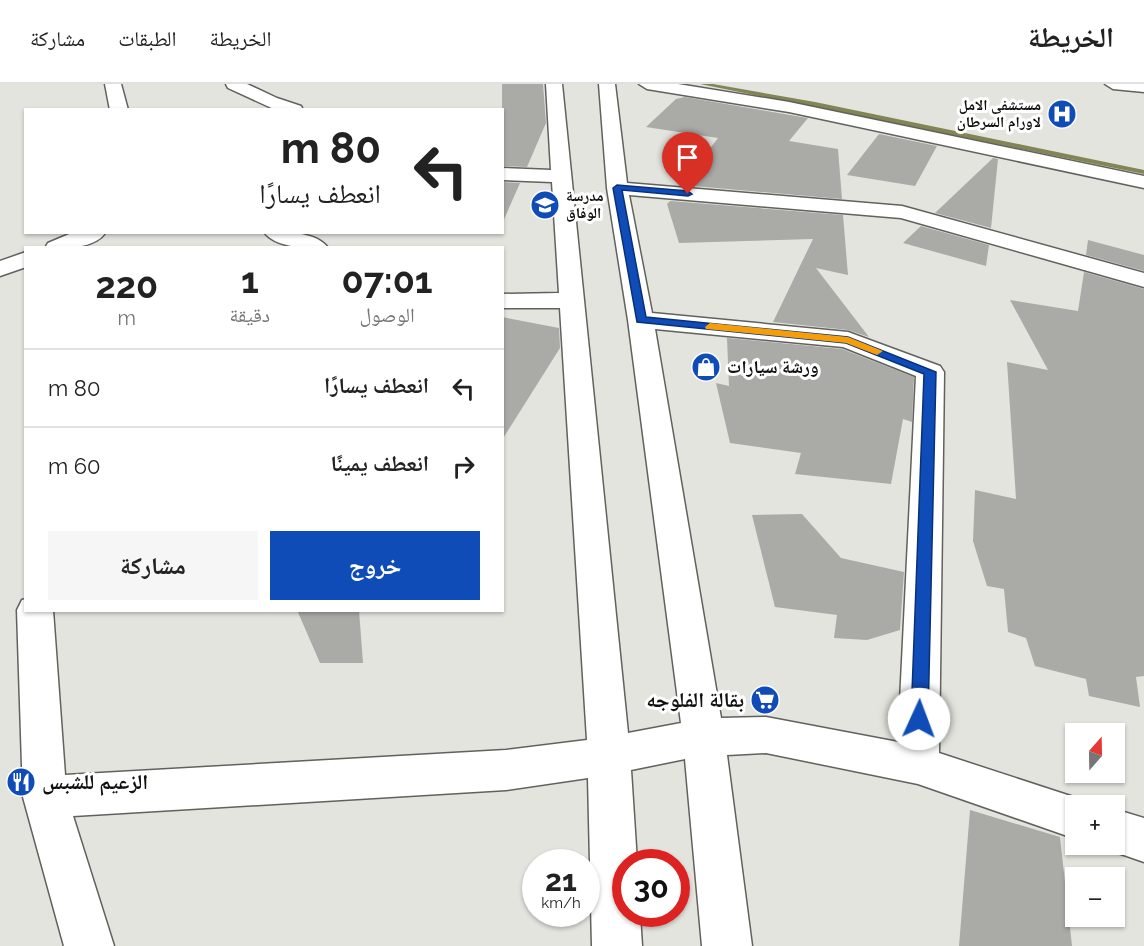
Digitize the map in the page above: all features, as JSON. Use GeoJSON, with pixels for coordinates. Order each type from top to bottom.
{"type":"FeatureCollection","features":[{"type":"Feature","properties":{"kind":"street"},"geometry":{"type":"LineString","coordinates":[[113,84],[119,108]]}},
{"type":"Feature","properties":{"kind":"street"},"geometry":{"type":"LineString","coordinates":[[234,84],[271,102],[290,108]]}},
{"type":"Feature","properties":{"kind":"street"},"geometry":{"type":"LineString","coordinates":[[554,84],[609,756],[617,946]]}},
{"type":"Feature","properties":{"kind":"street"},"geometry":{"type":"LineString","coordinates":[[607,84],[617,188],[641,320],[704,737],[727,946]]}},
{"type":"Feature","properties":{"kind":"street"},"geometry":{"type":"LineString","coordinates":[[647,84],[789,107],[1144,182]]}},
{"type":"Feature","properties":{"kind":"street"},"geometry":{"type":"LineString","coordinates":[[1113,84],[1143,86]]}},
{"type":"Feature","properties":{"kind":"street"},"geometry":{"type":"LineString","coordinates":[[504,174],[563,177]]}},
{"type":"Feature","properties":{"kind":"street"},"geometry":{"type":"LineString","coordinates":[[617,188],[902,212],[1144,280]]}},
{"type":"Feature","properties":{"kind":"street"},"geometry":{"type":"LineString","coordinates":[[280,234],[312,246]]}},
{"type":"Feature","properties":{"kind":"street"},"geometry":{"type":"LineString","coordinates":[[64,246],[109,235]]}},
{"type":"Feature","properties":{"kind":"street"},"geometry":{"type":"LineString","coordinates":[[0,269],[24,260]]}},
{"type":"Feature","properties":{"kind":"street"},"geometry":{"type":"LineString","coordinates":[[504,301],[572,300]]}},
{"type":"Feature","properties":{"kind":"street"},"geometry":{"type":"LineString","coordinates":[[641,320],[848,340],[930,372],[918,765]]}},
{"type":"Feature","properties":{"kind":"street"},"geometry":{"type":"LineString","coordinates":[[35,612],[45,797],[89,946]]}},
{"type":"Feature","properties":{"kind":"street"},"geometry":{"type":"LineString","coordinates":[[45,797],[506,770],[609,756],[704,737],[766,735],[918,765],[1065,814]]}},
{"type":"Feature","properties":{"kind":"street"},"geometry":{"type":"LineString","coordinates":[[1125,834],[1144,840]]}},
{"type":"Feature","properties":{"kind":"building"},"geometry":{"type":"Polygon","coordinates":[[[502,84],[543,84],[546,123],[527,167],[504,166],[504,108],[502,108],[502,84]]]}},
{"type":"Feature","properties":{"kind":"building"},"geometry":{"type":"Polygon","coordinates":[[[685,97],[808,118],[789,141],[838,149],[842,199],[682,185],[718,138],[646,127],[676,99],[685,97]]]}},
{"type":"Feature","properties":{"kind":"building"},"geometry":{"type":"Polygon","coordinates":[[[879,134],[937,146],[915,186],[847,175],[879,134]]]}},
{"type":"Feature","properties":{"kind":"building"},"geometry":{"type":"Polygon","coordinates":[[[993,158],[998,159],[991,228],[935,213],[993,158]]]}},
{"type":"Feature","properties":{"kind":"building"},"geometry":{"type":"Polygon","coordinates":[[[504,182],[520,183],[504,219],[504,182]]]}},
{"type":"Feature","properties":{"kind":"building"},"geometry":{"type":"Polygon","coordinates":[[[670,201],[843,215],[848,275],[816,268],[869,337],[848,330],[773,322],[813,239],[679,243],[667,204],[670,201]]]}},
{"type":"Feature","properties":{"kind":"building"},"geometry":{"type":"Polygon","coordinates":[[[921,226],[989,245],[986,266],[903,243],[921,226]]]}},
{"type":"Feature","properties":{"kind":"building"},"geometry":{"type":"Polygon","coordinates":[[[1088,240],[1144,255],[1144,271],[1086,255],[1088,240]]]}},
{"type":"Feature","properties":{"kind":"building"},"geometry":{"type":"Polygon","coordinates":[[[1084,272],[1144,289],[1144,676],[1136,677],[1140,707],[1089,696],[1086,679],[1035,666],[1026,638],[1008,632],[1004,589],[987,586],[973,541],[975,490],[1016,499],[1007,362],[1048,370],[1010,300],[1078,311],[1084,272]]]}},
{"type":"Feature","properties":{"kind":"building"},"geometry":{"type":"Polygon","coordinates":[[[504,317],[559,328],[560,348],[504,437],[504,317]]]}},
{"type":"Feature","properties":{"kind":"building"},"geometry":{"type":"Polygon","coordinates":[[[727,338],[842,349],[914,377],[912,422],[903,419],[891,484],[795,474],[801,453],[730,443],[716,383],[729,386],[727,338]]]}},
{"type":"Feature","properties":{"kind":"building"},"geometry":{"type":"Polygon","coordinates":[[[802,514],[841,558],[904,572],[900,630],[867,640],[834,638],[837,615],[775,607],[752,515],[802,514]]]}},
{"type":"Feature","properties":{"kind":"building"},"geometry":{"type":"Polygon","coordinates":[[[298,612],[359,612],[363,663],[320,663],[298,612]]]}},
{"type":"Feature","properties":{"kind":"building"},"geometry":{"type":"Polygon","coordinates":[[[970,810],[1060,837],[1065,882],[1065,927],[1070,927],[1072,946],[959,946],[970,810]]]}},
{"type":"Feature","properties":{"kind":"waterway"},"geometry":{"type":"LineString","coordinates":[[703,84],[815,104],[1144,172]]}},
{"type":"Feature","properties":{"kind":"slow traffic"},"geometry":{"type":"LineString","coordinates":[[710,327],[848,340],[877,351]]}},
{"type":"Feature","properties":{"kind":"place","name":"مستشفى الامل لاورام السرطان"},"geometry":{"type":"Point","coordinates":[1062,114]}},
{"type":"Feature","properties":{"kind":"place","name":"مدرسة الوفاق"},"geometry":{"type":"Point","coordinates":[545,205]}},
{"type":"Feature","properties":{"kind":"place","name":"ورشة سيارات"},"geometry":{"type":"Point","coordinates":[706,367]}},
{"type":"Feature","properties":{"kind":"place","name":"بقالة الفلوجه"},"geometry":{"type":"Point","coordinates":[765,700]}},
{"type":"Feature","properties":{"kind":"place","name":"الزعيم للشبس"},"geometry":{"type":"Point","coordinates":[21,782]}},
{"type":"Feature","properties":{"kind":"route"},"geometry":{"type":"LineString","coordinates":[[688,194],[617,188],[641,320],[848,340],[930,372],[919,719]]}}]}
